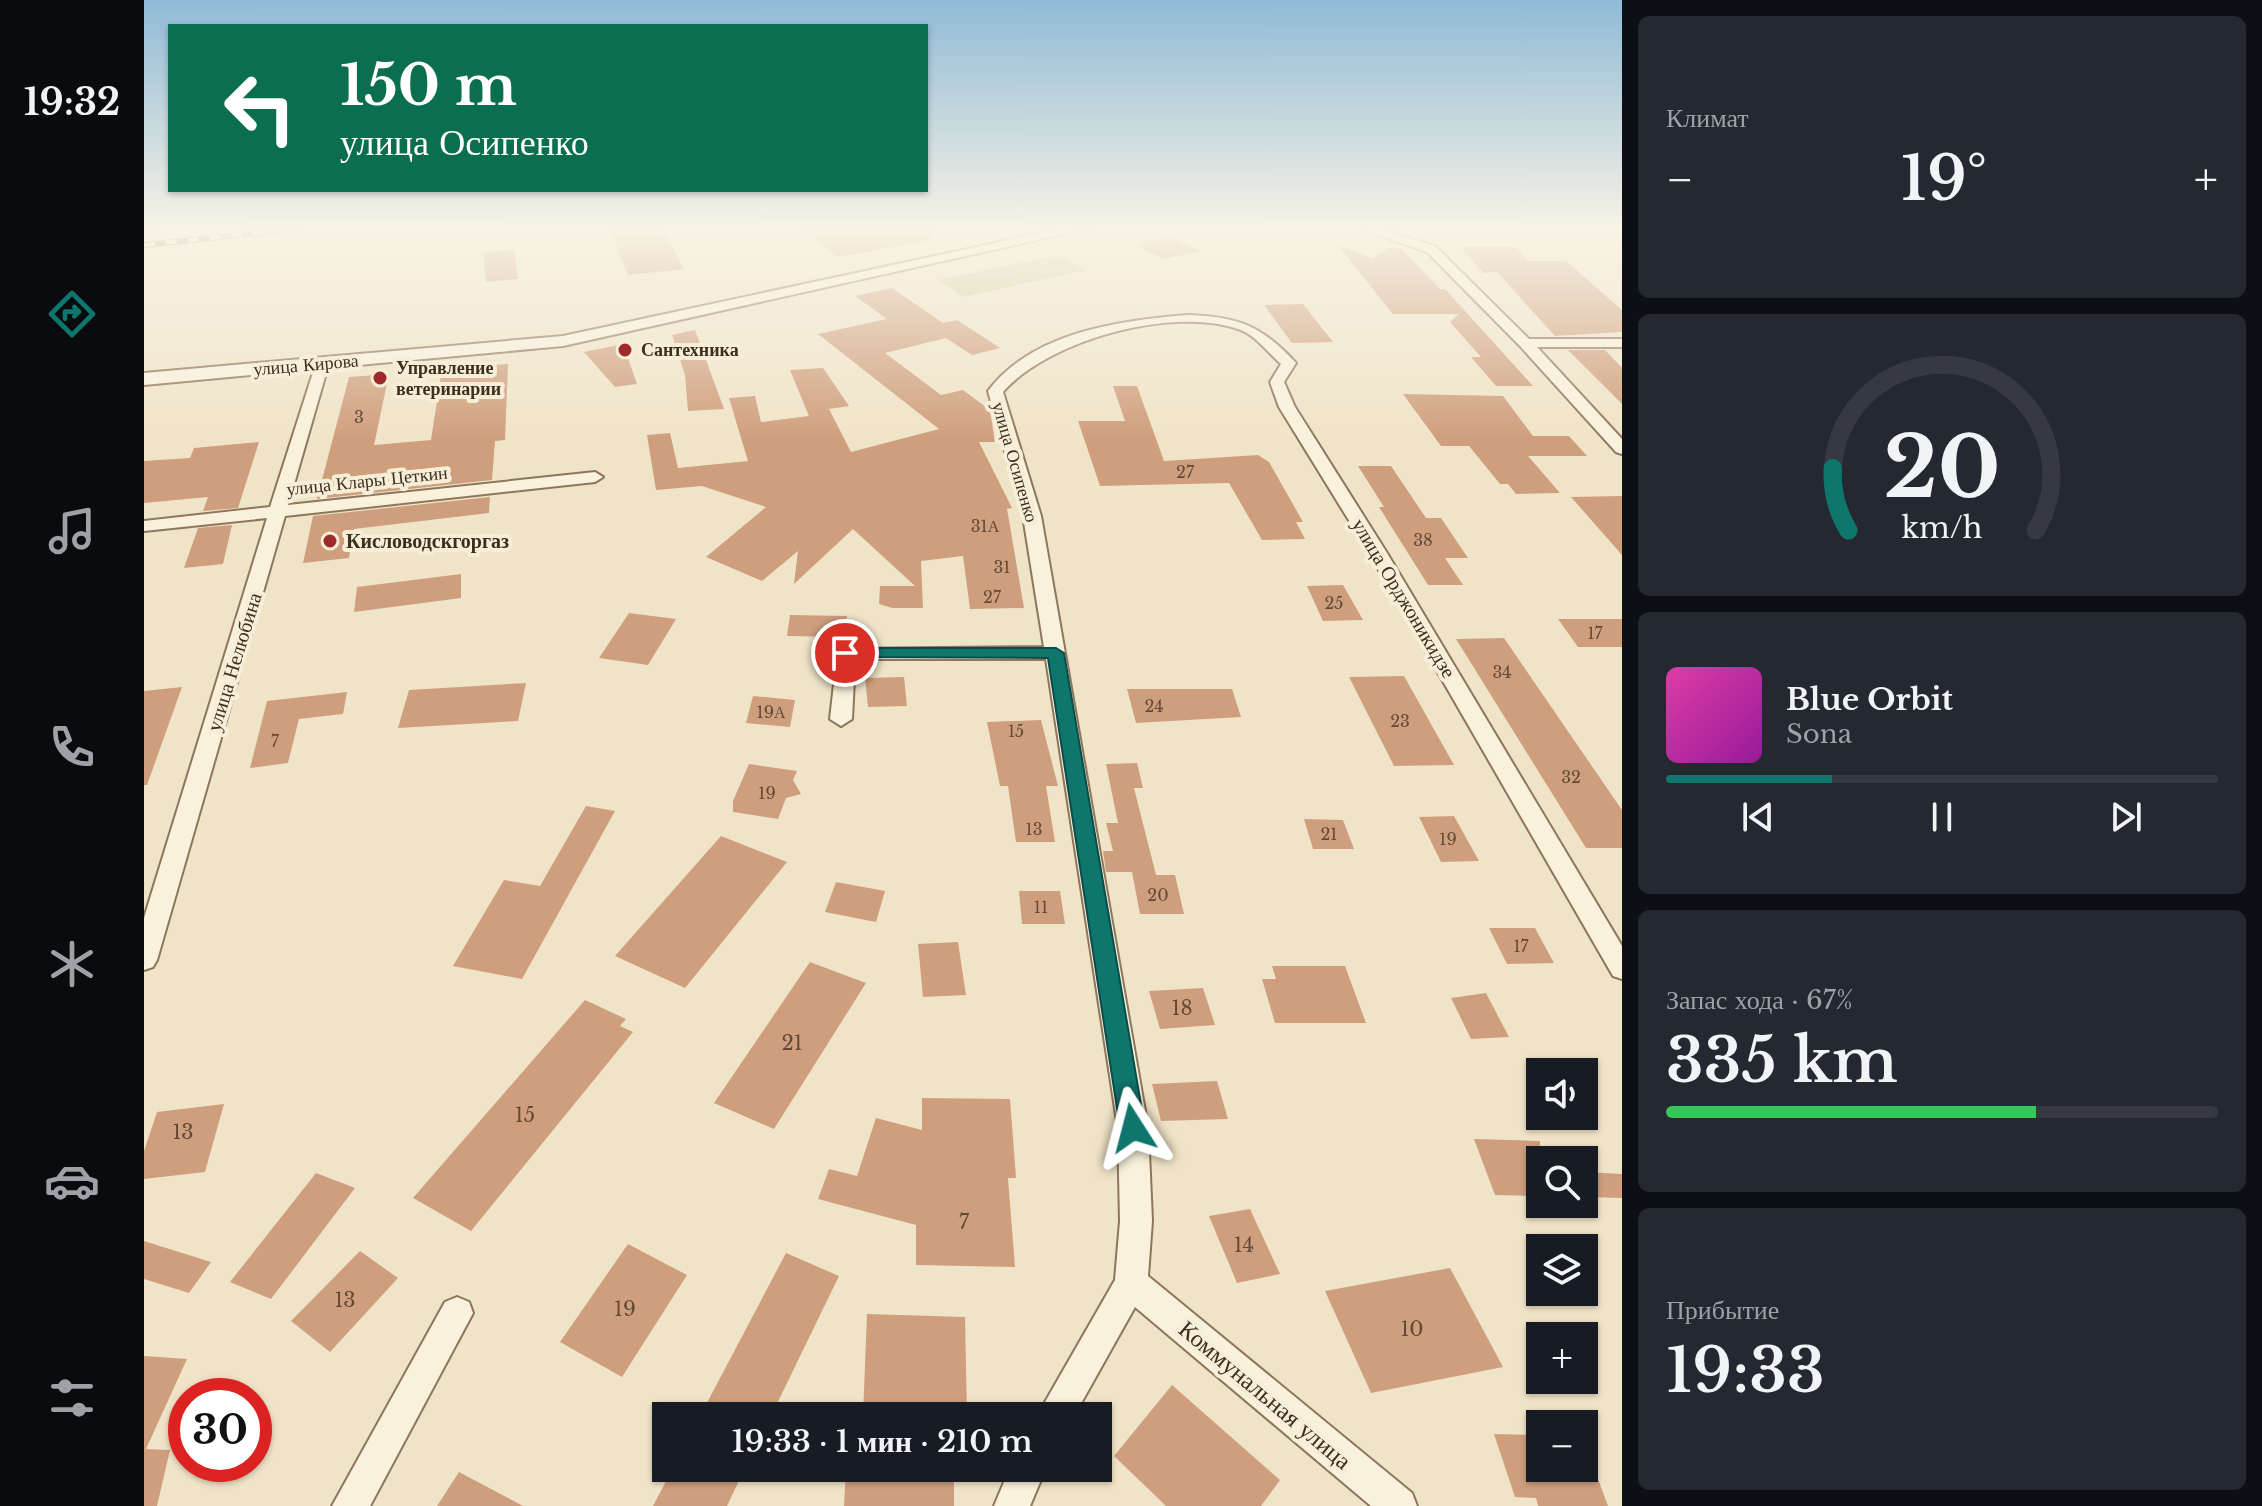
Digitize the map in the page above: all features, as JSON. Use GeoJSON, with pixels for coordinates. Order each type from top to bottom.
{"type":"FeatureCollection","features":[{"type":"Feature","properties":{"kind":"street","name":"улица Кирова"},"geometry":{"type":"LineString","coordinates":[[144,379],[604,334],[761,299]]}},
{"type":"Feature","properties":{"kind":"street"},"geometry":{"type":"LineString","coordinates":[[1481,299],[1622,449]]}},
{"type":"Feature","properties":{"kind":"street","name":"улица Осипенко"},"geometry":{"type":"LineString","coordinates":[[1063,1402],[1131,1283],[1136,1221],[1133,1128],[1032,516],[995,391],[1011,374],[1072,341],[1146,320]]}},
{"type":"Feature","properties":{"kind":"street","name":"улица Орджоникидзе"},"geometry":{"type":"LineString","coordinates":[[1146,320],[1198,320],[1247,327],[1289,363],[1277,382],[1287,407],[1378,553],[1622,969]]}},
{"type":"Feature","properties":{"kind":"street"},"geometry":{"type":"LineString","coordinates":[[1525,343],[1622,343]]}},
{"type":"Feature","properties":{"kind":"street","name":"улица Нелюбина"},"geometry":{"type":"LineString","coordinates":[[144,960],[322,363]]}},
{"type":"Feature","properties":{"kind":"street","name":"улица Клары Цеткин"},"geometry":{"type":"LineString","coordinates":[[144,526],[595,477]]}},
{"type":"Feature","properties":{"kind":"street"},"geometry":{"type":"LineString","coordinates":[[841,719],[845,653],[1056,653]]}},
{"type":"Feature","properties":{"kind":"street","name":"Коммунальная улица"},"geometry":{"type":"LineString","coordinates":[[1131,1283],[1399,1506]]}},
{"type":"Feature","properties":{"kind":"street"},"geometry":{"type":"LineString","coordinates":[[350,1506],[457,1313]]}},
{"type":"Feature","properties":{"kind":"street"},"geometry":{"type":"LineString","coordinates":[[1012,1506],[1022,1482]]}},
{"type":"Feature","properties":{"kind":"building"},"geometry":{"type":"Polygon","coordinates":[[[860,299],[908,299],[943,323],[957,320],[1000,348],[972,355],[946,338],[885,353],[941,395],[963,390],[990,410],[995,442],[979,442],[1012,508],[1007,509],[1024,608],[970,609],[963,556],[921,561],[923,608],[892,608],[879,604],[880,586],[915,586],[853,529],[794,584],[798,551],[762,581],[706,557],[766,507],[702,486],[656,490],[647,435],[670,433],[678,468],[748,461],[729,398],[755,396],[761,422],[809,416],[790,370],[823,368],[849,406],[829,409],[851,452],[939,429],[818,334],[887,319],[860,299]]]}},
{"type":"Feature","properties":{"kind":"building"},"geometry":{"type":"Polygon","coordinates":[[[1381,299],[1454,299],[1533,386],[1496,386],[1471,357],[1481,357],[1450,322],[1459,314],[1393,314],[1381,299]]]}},
{"type":"Feature","properties":{"kind":"building"},"geometry":{"type":"Polygon","coordinates":[[[1522,299],[1610,299],[1622,310],[1622,332],[1555,336],[1522,299]]]}},
{"type":"Feature","properties":{"kind":"building"},"geometry":{"type":"Polygon","coordinates":[[[1303,304],[1333,342],[1292,343],[1264,305],[1303,304]]]}},
{"type":"Feature","properties":{"kind":"building"},"geometry":{"type":"Polygon","coordinates":[[[695,330],[724,409],[688,411],[685,375],[672,335],[695,330]]]}},
{"type":"Feature","properties":{"kind":"building"},"geometry":{"type":"Polygon","coordinates":[[[623,344],[637,384],[615,387],[584,352],[623,344]]]}},
{"type":"Feature","properties":{"kind":"building"},"geometry":{"type":"Polygon","coordinates":[[[1568,350],[1605,350],[1622,368],[1622,404],[1568,350]]]}},
{"type":"Feature","properties":{"kind":"building"},"geometry":{"type":"Polygon","coordinates":[[[508,364],[505,440],[495,441],[492,480],[317,499],[349,377],[389,374],[374,445],[431,440],[442,369],[508,364]]]}},
{"type":"Feature","properties":{"kind":"building"},"geometry":{"type":"Polygon","coordinates":[[[1113,386],[1137,386],[1164,461],[1258,455],[1269,462],[1303,522],[1296,522],[1305,539],[1262,540],[1229,483],[1100,486],[1078,421],[1125,421],[1113,386]]]}},
{"type":"Feature","properties":{"kind":"building"},"geometry":{"type":"Polygon","coordinates":[[[1403,394],[1503,396],[1533,436],[1569,436],[1587,456],[1528,456],[1560,493],[1516,494],[1508,484],[1500,484],[1469,446],[1441,446],[1403,394]]]}},
{"type":"Feature","properties":{"kind":"building"},"geometry":{"type":"Polygon","coordinates":[[[259,442],[238,508],[203,511],[208,497],[144,503],[144,461],[190,458],[194,448],[259,442]]]}},
{"type":"Feature","properties":{"kind":"building"},"geometry":{"type":"Polygon","coordinates":[[[1358,466],[1391,466],[1426,518],[1441,518],[1468,558],[1445,558],[1463,585],[1428,585],[1379,507],[1384,507],[1358,466]]]}},
{"type":"Feature","properties":{"kind":"building"},"geometry":{"type":"Polygon","coordinates":[[[1622,496],[1622,555],[1571,497],[1622,496]]]}},
{"type":"Feature","properties":{"kind":"building"},"geometry":{"type":"Polygon","coordinates":[[[490,497],[489,513],[354,529],[349,558],[303,563],[313,516],[490,497]]]}},
{"type":"Feature","properties":{"kind":"building"},"geometry":{"type":"Polygon","coordinates":[[[232,525],[223,564],[184,568],[198,528],[232,525]]]}},
{"type":"Feature","properties":{"kind":"building"},"geometry":{"type":"Polygon","coordinates":[[[461,574],[461,598],[354,612],[357,587],[461,574]]]}},
{"type":"Feature","properties":{"kind":"building"},"geometry":{"type":"Polygon","coordinates":[[[1343,585],[1363,620],[1323,621],[1307,586],[1343,585]]]}},
{"type":"Feature","properties":{"kind":"building"},"geometry":{"type":"Polygon","coordinates":[[[629,613],[676,619],[648,665],[599,658],[629,613]]]}},
{"type":"Feature","properties":{"kind":"building"},"geometry":{"type":"Polygon","coordinates":[[[790,615],[847,616],[845,637],[787,636],[790,615]]]}},
{"type":"Feature","properties":{"kind":"building"},"geometry":{"type":"Polygon","coordinates":[[[1558,619],[1622,619],[1622,647],[1578,647],[1558,619]]]}},
{"type":"Feature","properties":{"kind":"building"},"geometry":{"type":"Polygon","coordinates":[[[1504,638],[1622,810],[1622,848],[1586,848],[1456,639],[1504,638]]]}},
{"type":"Feature","properties":{"kind":"building"},"geometry":{"type":"Polygon","coordinates":[[[1404,676],[1454,765],[1394,766],[1349,677],[1404,676]]]}},
{"type":"Feature","properties":{"kind":"building"},"geometry":{"type":"Polygon","coordinates":[[[904,677],[907,706],[868,707],[865,678],[904,677]]]}},
{"type":"Feature","properties":{"kind":"building"},"geometry":{"type":"Polygon","coordinates":[[[526,683],[518,721],[398,728],[409,690],[526,683]]]}},
{"type":"Feature","properties":{"kind":"building"},"geometry":{"type":"Polygon","coordinates":[[[182,687],[147,785],[144,785],[144,691],[182,687]]]}},
{"type":"Feature","properties":{"kind":"building"},"geometry":{"type":"Polygon","coordinates":[[[1127,689],[1232,689],[1241,717],[1136,723],[1127,689]]]}},
{"type":"Feature","properties":{"kind":"building"},"geometry":{"type":"Polygon","coordinates":[[[347,692],[343,714],[299,719],[288,763],[250,768],[267,701],[347,692]]]}},
{"type":"Feature","properties":{"kind":"building"},"geometry":{"type":"Polygon","coordinates":[[[753,696],[795,700],[790,727],[746,723],[753,696]]]}},
{"type":"Feature","properties":{"kind":"building"},"geometry":{"type":"Polygon","coordinates":[[[1041,720],[1058,786],[1046,786],[1055,842],[1016,842],[1008,786],[1000,786],[987,722],[1041,720]]]}},
{"type":"Feature","properties":{"kind":"building"},"geometry":{"type":"Polygon","coordinates":[[[1137,763],[1143,788],[1134,788],[1156,875],[1175,875],[1184,914],[1140,914],[1132,872],[1106,872],[1103,851],[1113,851],[1106,823],[1118,823],[1106,764],[1137,763]]]}},
{"type":"Feature","properties":{"kind":"building"},"geometry":{"type":"Polygon","coordinates":[[[749,764],[797,771],[793,780],[801,794],[786,798],[778,819],[733,812],[733,801],[749,764]]]}},
{"type":"Feature","properties":{"kind":"building"},"geometry":{"type":"Polygon","coordinates":[[[586,806],[615,811],[522,979],[453,966],[504,880],[540,886],[586,806]]]}},
{"type":"Feature","properties":{"kind":"building"},"geometry":{"type":"Polygon","coordinates":[[[1454,816],[1479,861],[1441,862],[1419,817],[1454,816]]]}},
{"type":"Feature","properties":{"kind":"building"},"geometry":{"type":"Polygon","coordinates":[[[1304,819],[1343,820],[1354,849],[1313,849],[1304,819]]]}},
{"type":"Feature","properties":{"kind":"building"},"geometry":{"type":"Polygon","coordinates":[[[721,836],[787,862],[685,988],[615,956],[721,836]]]}},
{"type":"Feature","properties":{"kind":"building"},"geometry":{"type":"Polygon","coordinates":[[[836,882],[885,891],[876,922],[825,912],[836,882]]]}},
{"type":"Feature","properties":{"kind":"building"},"geometry":{"type":"Polygon","coordinates":[[[1019,891],[1060,891],[1065,924],[1022,924],[1019,891]]]}},
{"type":"Feature","properties":{"kind":"building"},"geometry":{"type":"Polygon","coordinates":[[[1489,928],[1535,928],[1554,963],[1507,964],[1489,928]]]}},
{"type":"Feature","properties":{"kind":"building"},"geometry":{"type":"Polygon","coordinates":[[[958,942],[966,995],[923,997],[918,944],[958,942]]]}},
{"type":"Feature","properties":{"kind":"building"},"geometry":{"type":"Polygon","coordinates":[[[810,962],[866,983],[774,1129],[714,1103],[810,962]]]}},
{"type":"Feature","properties":{"kind":"building"},"geometry":{"type":"Polygon","coordinates":[[[1272,966],[1345,966],[1366,1023],[1275,1023],[1262,979],[1276,979],[1272,966]]]}},
{"type":"Feature","properties":{"kind":"building"},"geometry":{"type":"Polygon","coordinates":[[[1203,988],[1215,1025],[1160,1029],[1149,991],[1203,988]]]}},
{"type":"Feature","properties":{"kind":"building"},"geometry":{"type":"Polygon","coordinates":[[[1486,993],[1509,1037],[1471,1039],[1451,998],[1486,993]]]}},
{"type":"Feature","properties":{"kind":"building"},"geometry":{"type":"Polygon","coordinates":[[[585,1000],[626,1019],[620,1026],[633,1032],[471,1231],[413,1198],[585,1000]]]}},
{"type":"Feature","properties":{"kind":"building"},"geometry":{"type":"Polygon","coordinates":[[[1217,1081],[1228,1119],[1161,1121],[1152,1084],[1217,1081]]]}},
{"type":"Feature","properties":{"kind":"building"},"geometry":{"type":"Polygon","coordinates":[[[922,1098],[1010,1099],[1016,1178],[1008,1178],[1015,1267],[916,1265],[916,1225],[818,1199],[829,1169],[857,1176],[876,1118],[922,1130],[922,1098]]]}},
{"type":"Feature","properties":{"kind":"building"},"geometry":{"type":"Polygon","coordinates":[[[224,1104],[205,1172],[144,1179],[144,1151],[157,1112],[224,1104]]]}},
{"type":"Feature","properties":{"kind":"building"},"geometry":{"type":"Polygon","coordinates":[[[1474,1139],[1540,1141],[1540,1146],[1526,1146],[1526,1196],[1495,1195],[1474,1139]]]}},
{"type":"Feature","properties":{"kind":"building"},"geometry":{"type":"Polygon","coordinates":[[[316,1173],[355,1188],[271,1299],[230,1282],[316,1173]]]}},
{"type":"Feature","properties":{"kind":"building"},"geometry":{"type":"Polygon","coordinates":[[[1598,1173],[1622,1174],[1622,1198],[1598,1197],[1598,1173]]]}},
{"type":"Feature","properties":{"kind":"building"},"geometry":{"type":"Polygon","coordinates":[[[1250,1209],[1280,1274],[1237,1283],[1209,1216],[1250,1209]]]}},
{"type":"Feature","properties":{"kind":"building"},"geometry":{"type":"Polygon","coordinates":[[[144,1241],[211,1262],[189,1293],[144,1279],[144,1241]]]}},
{"type":"Feature","properties":{"kind":"building"},"geometry":{"type":"Polygon","coordinates":[[[628,1244],[687,1275],[622,1377],[560,1342],[628,1244]]]}},
{"type":"Feature","properties":{"kind":"building"},"geometry":{"type":"Polygon","coordinates":[[[360,1251],[398,1278],[330,1352],[291,1321],[360,1251]]]}},
{"type":"Feature","properties":{"kind":"building"},"geometry":{"type":"Polygon","coordinates":[[[786,1253],[839,1276],[778,1402],[707,1402],[786,1253]]]}},
{"type":"Feature","properties":{"kind":"building"},"geometry":{"type":"Polygon","coordinates":[[[1450,1268],[1503,1367],[1371,1393],[1325,1291],[1450,1268]]]}},
{"type":"Feature","properties":{"kind":"building"},"geometry":{"type":"Polygon","coordinates":[[[867,1314],[965,1317],[967,1402],[864,1402],[867,1314]]]}},
{"type":"Feature","properties":{"kind":"building"},"geometry":{"type":"Polygon","coordinates":[[[144,1356],[187,1359],[178,1378],[168,1378],[168,1401],[146,1449],[168,1450],[168,1459],[157,1506],[144,1506],[144,1356]]]}},
{"type":"Feature","properties":{"kind":"building"},"geometry":{"type":"Polygon","coordinates":[[[1172,1385],[1280,1480],[1261,1506],[1166,1506],[1114,1456],[1172,1385]]]}},
{"type":"Feature","properties":{"kind":"building"},"geometry":{"type":"Polygon","coordinates":[[[1494,1434],[1526,1435],[1526,1482],[1598,1482],[1598,1479],[1608,1506],[1538,1506],[1536,1498],[1515,1497],[1494,1434]]]}},
{"type":"Feature","properties":{"kind":"building"},"geometry":{"type":"Polygon","coordinates":[[[459,1472],[523,1506],[437,1506],[459,1472]]]}},
{"type":"Feature","properties":{"kind":"building"},"geometry":{"type":"Polygon","coordinates":[[[666,1482],[738,1482],[727,1506],[653,1506],[666,1482]]]}},
{"type":"Feature","properties":{"kind":"building"},"geometry":{"type":"Polygon","coordinates":[[[845,1482],[954,1482],[954,1506],[844,1506],[845,1482]]]}},
{"type":"Feature","properties":{"kind":"place","name":"Сантехника"},"geometry":{"type":"Point","coordinates":[625,350]}},
{"type":"Feature","properties":{"kind":"place","name":"Управление ветеринарии"},"geometry":{"type":"Point","coordinates":[380,378]}},
{"type":"Feature","properties":{"kind":"place","name":"Кисловодскгоргаз"},"geometry":{"type":"Point","coordinates":[330,541]}},
{"type":"Feature","properties":{"kind":"route"},"geometry":{"type":"LineString","coordinates":[[845,653],[1056,653],[1133,1128]]}}]}
